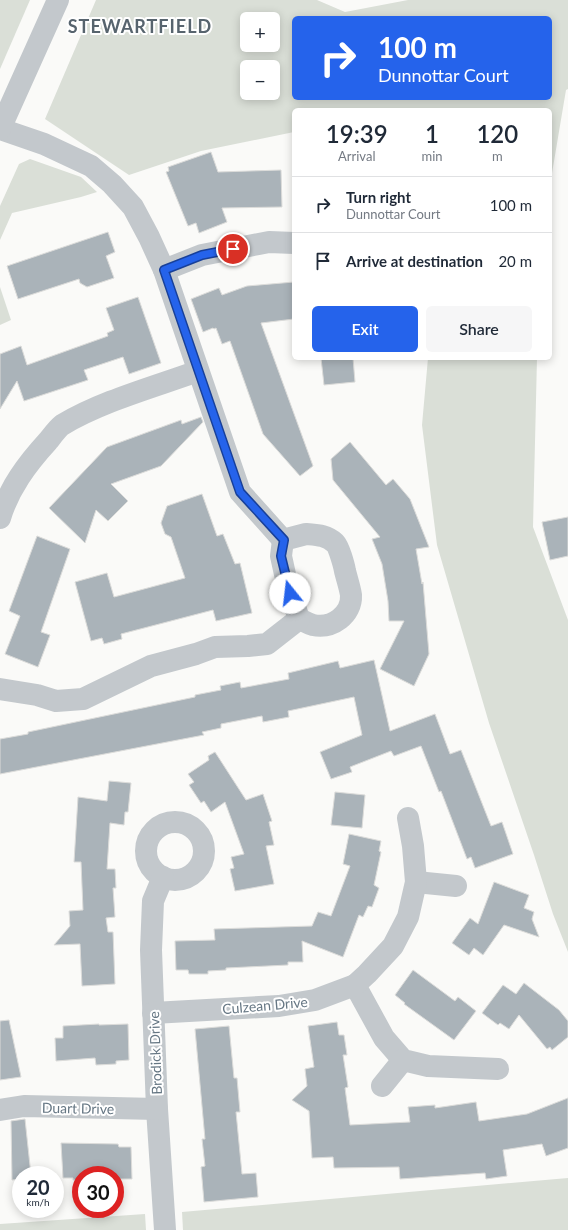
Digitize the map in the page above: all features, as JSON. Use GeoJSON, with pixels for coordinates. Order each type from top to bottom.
{"type":"FeatureCollection","features":[{"type":"Feature","properties":{"kind":"street"},"geometry":{"type":"LineString","coordinates":[[58,0],[0,129],[44,144],[91,166],[112,184],[133,207],[150,237],[164,270],[240,492],[284,540]]}},
{"type":"Feature","properties":{"kind":"street"},"geometry":{"type":"LineString","coordinates":[[164,270],[202,255],[268,242],[292,243]]}},
{"type":"Feature","properties":{"kind":"street"},"geometry":{"type":"LineString","coordinates":[[0,518],[5,503],[18,478],[61,426],[109,402],[198,371]]}},
{"type":"Feature","properties":{"kind":"street"},"geometry":{"type":"LineString","coordinates":[[306,534],[322,535],[336,544],[344,566],[351,596],[350,606],[337,622],[328,626],[313,625],[299,619],[286,579],[281,556],[284,540],[306,534]]}},
{"type":"Feature","properties":{"kind":"street"},"geometry":{"type":"LineString","coordinates":[[0,689],[37,694],[56,701],[83,699],[150,666],[196,654],[215,647],[267,644],[299,619]]}},
{"type":"Feature","properties":{"kind":"street","name":"Culzean Drive"},"geometry":{"type":"LineString","coordinates":[[153,1013],[279,1006],[316,1000],[356,985],[393,946],[408,917],[416,882],[413,846],[408,818]]}},
{"type":"Feature","properties":{"kind":"street","name":"Brodick Drive"},"geometry":{"type":"LineString","coordinates":[[163,877],[153,902],[151,950],[157,1109],[165,1230]]}},
{"type":"Feature","properties":{"kind":"street"},"geometry":{"type":"LineString","coordinates":[[416,882],[456,886]]}},
{"type":"Feature","properties":{"kind":"street"},"geometry":{"type":"LineString","coordinates":[[356,985],[384,1038],[403,1060],[428,1066],[498,1069]]}},
{"type":"Feature","properties":{"kind":"street"},"geometry":{"type":"LineString","coordinates":[[382,1086],[403,1060]]}},
{"type":"Feature","properties":{"kind":"street","name":"Duart Drive"},"geometry":{"type":"LineString","coordinates":[[0,1110],[24,1106],[157,1109]]}},
{"type":"Feature","properties":{"kind":"shaded area"},"geometry":{"type":"Polygon","coordinates":[[[0,0],[30,0],[0,69],[0,0]]]}},
{"type":"Feature","properties":{"kind":"shaded area"},"geometry":{"type":"Polygon","coordinates":[[[96,0],[317,0],[345,12],[408,0],[568,0],[568,89],[566,90],[552,173],[552,108],[292,108],[292,132],[201,151],[129,175],[45,119],[96,0]]]}},
{"type":"Feature","properties":{"kind":"shaded area"},"geometry":{"type":"Polygon","coordinates":[[[30,159],[81,177],[97,192],[12,213],[0,240],[0,206],[19,164],[30,159]]]}},
{"type":"Feature","properties":{"kind":"shaded area"},"geometry":{"type":"Polygon","coordinates":[[[0,287],[11,320],[0,325],[0,287]]]}},
{"type":"Feature","properties":{"kind":"shaded area"},"geometry":{"type":"Polygon","coordinates":[[[428,360],[537,360],[533,527],[568,620],[568,952],[553,914],[489,723],[437,545],[422,425],[428,360]]]}},
{"type":"Feature","properties":{"kind":"shaded area"},"geometry":{"type":"Polygon","coordinates":[[[568,1178],[568,1230],[183,1230],[182,1212],[568,1178]]]}},
{"type":"Feature","properties":{"kind":"shaded area"},"geometry":{"type":"Polygon","coordinates":[[[145,1214],[146,1230],[0,1230],[0,1224],[87,1218],[124,1218],[124,1215],[145,1214]]]}},
{"type":"Feature","properties":{"kind":"building"},"geometry":{"type":"Polygon","coordinates":[[[211,152],[218,172],[281,170],[282,207],[222,208],[227,222],[199,233],[196,223],[188,226],[166,172],[169,171],[168,167],[211,152]]]}},
{"type":"Feature","properties":{"kind":"building"},"geometry":{"type":"Polygon","coordinates":[[[108,232],[115,252],[106,256],[114,278],[87,287],[80,283],[79,279],[18,299],[7,266],[108,232]]]}},
{"type":"Feature","properties":{"kind":"building"},"geometry":{"type":"Polygon","coordinates":[[[292,282],[292,319],[261,323],[313,466],[300,476],[263,434],[230,341],[222,344],[216,328],[203,332],[191,299],[219,288],[222,295],[247,286],[292,282]]]}},
{"type":"Feature","properties":{"kind":"building"},"geometry":{"type":"Polygon","coordinates":[[[138,297],[161,363],[129,374],[123,357],[84,370],[88,380],[24,401],[17,381],[0,409],[0,354],[21,346],[27,365],[108,336],[107,333],[114,330],[106,308],[138,297]]]}},
{"type":"Feature","properties":{"kind":"building"},"geometry":{"type":"Polygon","coordinates":[[[321,360],[353,360],[355,382],[324,385],[321,360]]]}},
{"type":"Feature","properties":{"kind":"building"},"geometry":{"type":"Polygon","coordinates":[[[201,417],[203,422],[161,466],[111,484],[128,501],[108,521],[96,510],[85,543],[49,508],[107,447],[181,420],[182,424],[201,417]]]}},
{"type":"Feature","properties":{"kind":"building"},"geometry":{"type":"Polygon","coordinates":[[[350,442],[386,485],[393,479],[410,499],[429,547],[416,549],[422,584],[423,582],[429,654],[414,686],[380,669],[404,621],[389,621],[388,601],[382,564],[372,539],[380,537],[333,480],[331,459],[350,442]]]}},
{"type":"Feature","properties":{"kind":"building"},"geometry":{"type":"Polygon","coordinates":[[[202,494],[217,536],[223,534],[235,564],[240,563],[252,613],[216,621],[213,610],[121,634],[122,639],[104,644],[102,638],[91,641],[75,582],[107,573],[114,597],[185,578],[171,537],[165,534],[161,523],[167,506],[202,494]]]}},
{"type":"Feature","properties":{"kind":"building"},"geometry":{"type":"Polygon","coordinates":[[[568,517],[568,556],[550,560],[542,522],[568,517]]]}},
{"type":"Feature","properties":{"kind":"building"},"geometry":{"type":"Polygon","coordinates":[[[37,536],[70,549],[41,632],[50,635],[38,667],[5,654],[20,616],[9,611],[37,536]]]}},
{"type":"Feature","properties":{"kind":"building"},"geometry":{"type":"Polygon","coordinates":[[[374,660],[390,731],[435,714],[450,754],[461,750],[491,826],[502,822],[513,854],[475,868],[471,857],[467,859],[441,791],[439,792],[421,746],[394,756],[391,751],[350,767],[352,772],[331,779],[320,752],[362,735],[354,697],[288,711],[289,717],[263,722],[262,716],[221,724],[221,728],[202,732],[204,735],[0,774],[0,739],[195,697],[195,695],[221,690],[220,686],[240,682],[241,688],[289,679],[288,673],[338,661],[340,668],[374,660]]]}},
{"type":"Feature","properties":{"kind":"building"},"geometry":{"type":"Polygon","coordinates":[[[215,752],[246,800],[263,794],[272,821],[269,822],[274,845],[266,846],[274,884],[235,891],[230,869],[234,868],[231,857],[244,854],[225,802],[211,812],[204,801],[201,803],[189,785],[194,782],[188,774],[209,760],[208,756],[215,752]]]}},
{"type":"Feature","properties":{"kind":"building"},"geometry":{"type":"Polygon","coordinates":[[[109,781],[131,783],[128,812],[125,812],[124,825],[110,823],[107,869],[115,869],[116,888],[113,888],[115,917],[106,918],[108,932],[113,932],[115,984],[82,986],[80,944],[54,945],[70,926],[69,911],[83,910],[81,862],[74,862],[78,797],[107,801],[109,781]]]}},
{"type":"Feature","properties":{"kind":"building"},"geometry":{"type":"Polygon","coordinates":[[[335,792],[365,795],[362,828],[331,825],[335,792]]]}},
{"type":"Feature","properties":{"kind":"building"},"geometry":{"type":"Polygon","coordinates":[[[349,834],[381,841],[379,851],[381,852],[374,885],[379,888],[372,907],[368,906],[363,917],[359,915],[343,957],[302,941],[303,962],[288,962],[288,965],[226,968],[226,970],[208,971],[208,974],[189,974],[188,970],[176,970],[175,941],[215,940],[214,929],[312,926],[318,912],[331,916],[350,866],[343,864],[349,834]]]}},
{"type":"Feature","properties":{"kind":"building"},"geometry":{"type":"Polygon","coordinates":[[[494,882],[529,895],[524,908],[534,912],[532,919],[539,937],[504,925],[483,955],[474,948],[469,955],[452,943],[470,918],[478,924],[494,882]]]}},
{"type":"Feature","properties":{"kind":"building"},"geometry":{"type":"Polygon","coordinates":[[[413,970],[455,1001],[458,997],[476,1011],[454,1040],[404,1004],[405,1003],[395,995],[413,970]]]}},
{"type":"Feature","properties":{"kind":"building"},"geometry":{"type":"Polygon","coordinates":[[[524,983],[559,1010],[568,1021],[568,1037],[552,1050],[550,1047],[547,1049],[519,1015],[509,1029],[500,1023],[498,1025],[482,1013],[503,985],[516,994],[524,983]]]}},
{"type":"Feature","properties":{"kind":"building"},"geometry":{"type":"Polygon","coordinates":[[[9,1020],[21,1077],[0,1080],[0,1021],[9,1020]]]}},
{"type":"Feature","properties":{"kind":"building"},"geometry":{"type":"Polygon","coordinates":[[[337,1022],[339,1035],[344,1035],[347,1055],[343,1055],[348,1087],[345,1088],[350,1125],[410,1122],[408,1107],[435,1105],[435,1108],[476,1102],[479,1121],[527,1114],[568,1098],[568,1148],[546,1156],[542,1144],[503,1150],[507,1176],[486,1179],[485,1173],[400,1179],[399,1167],[334,1168],[333,1157],[312,1158],[309,1111],[292,1100],[307,1086],[305,1069],[314,1067],[308,1026],[337,1022]]]}},
{"type":"Feature","properties":{"kind":"building"},"geometry":{"type":"Polygon","coordinates":[[[128,1024],[129,1060],[116,1061],[116,1064],[96,1065],[95,1058],[56,1061],[55,1038],[63,1038],[63,1026],[128,1024]]]}},
{"type":"Feature","properties":{"kind":"building"},"geometry":{"type":"Polygon","coordinates":[[[229,1026],[234,1078],[237,1078],[240,1112],[236,1112],[242,1174],[256,1173],[258,1197],[204,1202],[201,1167],[205,1166],[202,1139],[205,1139],[195,1029],[229,1026]]]}},
{"type":"Feature","properties":{"kind":"building"},"geometry":{"type":"Polygon","coordinates":[[[25,1119],[30,1166],[12,1166],[12,1180],[11,1121],[25,1119]]]}},
{"type":"Feature","properties":{"kind":"building"},"geometry":{"type":"Polygon","coordinates":[[[61,1143],[118,1144],[119,1147],[131,1147],[132,1179],[124,1179],[124,1166],[72,1166],[72,1178],[64,1178],[64,1166],[62,1166],[61,1143]]]}},
{"type":"Feature","properties":{"kind":"district","name":"STEWARTFIELD"},"geometry":{"type":"Point","coordinates":[140,26]}},
{"type":"Feature","properties":{"kind":"route"},"geometry":{"type":"LineString","coordinates":[[233,249],[202,255],[164,270],[240,492],[284,540],[281,556],[290,593]]}}]}
